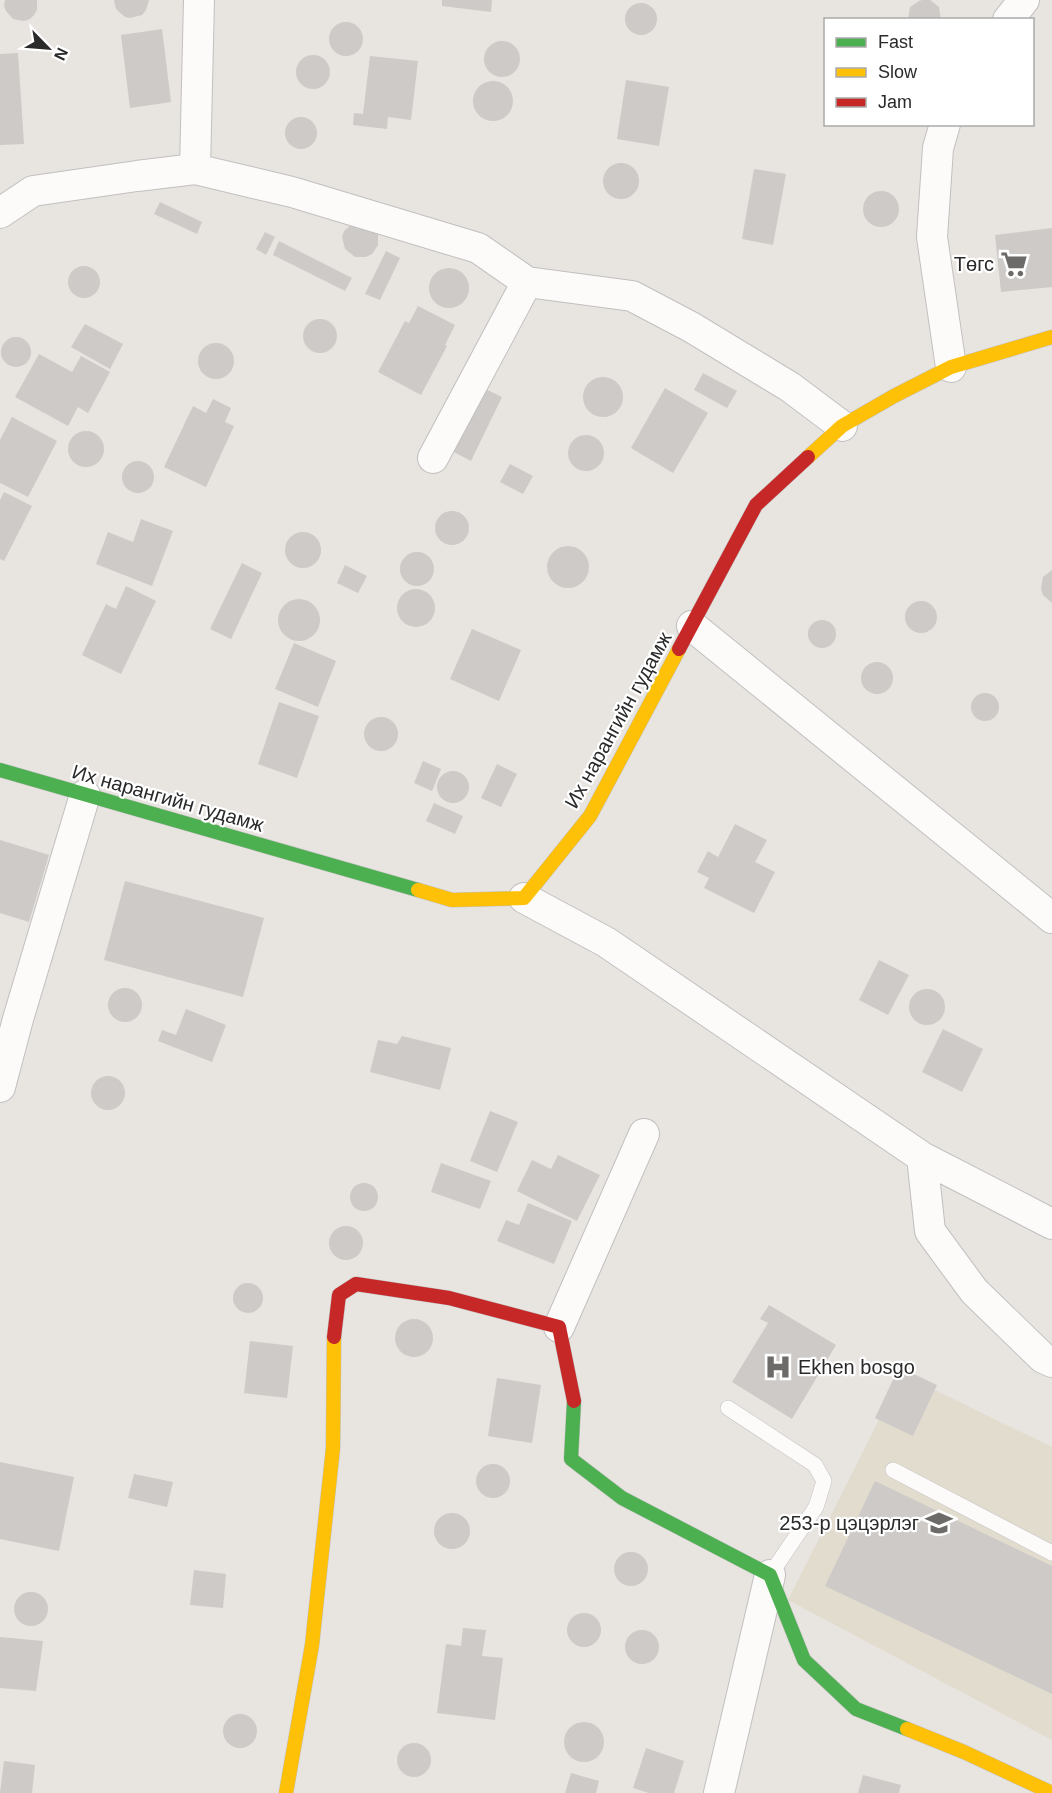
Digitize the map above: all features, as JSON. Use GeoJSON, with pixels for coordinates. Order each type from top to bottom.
{"type":"FeatureCollection","features":[{"type":"Feature","properties":{"kind":"street"},"geometry":{"type":"LineString","coordinates":[[195,169],[199,0]]}},
{"type":"Feature","properties":{"kind":"street"},"geometry":{"type":"LineString","coordinates":[[1010,18],[1024,0]]}},
{"type":"Feature","properties":{"kind":"street"},"geometry":{"type":"LineString","coordinates":[[944,126],[938,148],[932,237],[951,367]]}},
{"type":"Feature","properties":{"kind":"street"},"geometry":{"type":"LineString","coordinates":[[0,213],[33,191],[195,169],[292,192],[478,248],[527,282],[632,296],[691,327],[780,381],[842,426]]}},
{"type":"Feature","properties":{"kind":"street"},"geometry":{"type":"LineString","coordinates":[[433,458],[527,282]]}},
{"type":"Feature","properties":{"kind":"street","name":"Их нарангийн гудамж"},"geometry":{"type":"LineString","coordinates":[[0,770],[452,900],[524,898],[590,816],[756,505],[842,426],[894,396],[951,367],[1052,337]]}},
{"type":"Feature","properties":{"kind":"street"},"geometry":{"type":"LineString","coordinates":[[692,626],[1052,918]]}},
{"type":"Feature","properties":{"kind":"street"},"geometry":{"type":"LineString","coordinates":[[0,1087],[85,795]]}},
{"type":"Feature","properties":{"kind":"street"},"geometry":{"type":"LineString","coordinates":[[524,898],[606,942],[922,1157],[1052,1224]]}},
{"type":"Feature","properties":{"kind":"street"},"geometry":{"type":"LineString","coordinates":[[644,1134],[559,1327],[574,1397],[571,1459],[622,1498],[770,1575],[804,1660],[856,1709],[964,1752],[1052,1793]]}},
{"type":"Feature","properties":{"kind":"street"},"geometry":{"type":"LineString","coordinates":[[922,1157],[930,1231],[974,1291],[1044,1358],[1052,1362]]}},
{"type":"Feature","properties":{"kind":"street"},"geometry":{"type":"LineString","coordinates":[[286,1793],[312,1645],[333,1448],[334,1334],[339,1295],[356,1284],[449,1298],[559,1327]]}},
{"type":"Feature","properties":{"kind":"street"},"geometry":{"type":"LineString","coordinates":[[719,1793],[770,1575]]}},
{"type":"Feature","properties":{"kind":"lane"},"geometry":{"type":"LineString","coordinates":[[728,1408],[815,1465],[824,1481],[816,1507],[770,1575]]}},
{"type":"Feature","properties":{"kind":"lane"},"geometry":{"type":"LineString","coordinates":[[893,1470],[1052,1552]]}},
{"type":"Feature","properties":{"kind":"shaded area","name":"253-р цэцэрлэг"},"geometry":{"type":"Polygon","coordinates":[[[902,1374],[1052,1447],[1052,1740],[788,1600],[902,1374]]]}},
{"type":"Feature","properties":{"kind":"building"},"geometry":{"type":"Polygon","coordinates":[[[5,0],[37,0],[37,10],[30,19],[24,21],[13,19],[6,11],[5,0]]]}},
{"type":"Feature","properties":{"kind":"building"},"geometry":{"type":"Polygon","coordinates":[[[114,0],[149,0],[142,15],[130,18],[125,17],[116,9],[114,0]]]}},
{"type":"Feature","properties":{"kind":"building"},"geometry":{"type":"Polygon","coordinates":[[[442,0],[492,0],[491,12],[442,6],[442,0]]]}},
{"type":"Feature","properties":{"kind":"building"},"geometry":{"type":"Polygon","coordinates":[[[930,0],[939,7],[941,18],[908,18],[910,7],[919,1],[930,0]]]}},
{"type":"Feature","properties":{"kind":"building"},"geometry":{"type":"Polygon","coordinates":[[[641,3],[652,8],[657,19],[652,30],[641,35],[630,30],[625,19],[630,8],[641,3]]]}},
{"type":"Feature","properties":{"kind":"building"},"geometry":{"type":"Polygon","coordinates":[[[346,22],[358,27],[363,39],[358,51],[346,56],[334,51],[329,39],[334,27],[346,22]]]}},
{"type":"Feature","properties":{"kind":"building"},"geometry":{"type":"Polygon","coordinates":[[[162,29],[171,102],[130,108],[121,35],[162,29]]]}},
{"type":"Feature","properties":{"kind":"building"},"geometry":{"type":"Polygon","coordinates":[[[502,41],[515,46],[520,59],[515,72],[502,77],[489,72],[484,59],[489,46],[502,41]]]}},
{"type":"Feature","properties":{"kind":"building"},"geometry":{"type":"Polygon","coordinates":[[[18,53],[24,144],[0,145],[0,54],[18,53]]]}},
{"type":"Feature","properties":{"kind":"building"},"geometry":{"type":"Polygon","coordinates":[[[313,55],[325,60],[330,72],[325,84],[313,89],[301,84],[296,72],[301,60],[313,55]]]}},
{"type":"Feature","properties":{"kind":"building"},"geometry":{"type":"Polygon","coordinates":[[[370,56],[418,61],[411,120],[388,117],[387,129],[353,125],[354,113],[363,114],[370,56]]]}},
{"type":"Feature","properties":{"kind":"building"},"geometry":{"type":"Polygon","coordinates":[[[626,80],[669,87],[659,146],[617,139],[626,80]]]}},
{"type":"Feature","properties":{"kind":"building"},"geometry":{"type":"Polygon","coordinates":[[[493,81],[501,82],[507,87],[512,93],[512,109],[507,115],[501,120],[493,121],[485,120],[479,115],[474,109],[473,101],[474,93],[479,87],[485,82],[493,81]]]}},
{"type":"Feature","properties":{"kind":"building"},"geometry":{"type":"Polygon","coordinates":[[[301,117],[313,121],[317,133],[313,145],[301,149],[289,145],[285,133],[289,121],[301,117]]]}},
{"type":"Feature","properties":{"kind":"building"},"geometry":{"type":"Polygon","coordinates":[[[621,163],[634,168],[639,181],[634,194],[621,199],[608,194],[603,181],[608,168],[621,163]]]}},
{"type":"Feature","properties":{"kind":"building"},"geometry":{"type":"Polygon","coordinates":[[[754,169],[786,174],[773,245],[742,239],[754,169]]]}},
{"type":"Feature","properties":{"kind":"building"},"geometry":{"type":"Polygon","coordinates":[[[881,191],[894,196],[899,209],[894,222],[881,227],[868,222],[863,209],[868,196],[881,191]]]}},
{"type":"Feature","properties":{"kind":"building"},"geometry":{"type":"Polygon","coordinates":[[[160,202],[202,222],[197,234],[154,214],[160,202]]]}},
{"type":"Feature","properties":{"kind":"building"},"geometry":{"type":"Polygon","coordinates":[[[353,223],[378,233],[378,245],[372,254],[366,257],[355,257],[345,249],[342,237],[344,231],[353,223]]]}},
{"type":"Feature","properties":{"kind":"building"},"geometry":{"type":"Polygon","coordinates":[[[1052,228],[1052,287],[1001,292],[995,235],[1052,228]]]}},
{"type":"Feature","properties":{"kind":"building"},"geometry":{"type":"Polygon","coordinates":[[[265,232],[275,237],[266,255],[256,249],[265,232]]]}},
{"type":"Feature","properties":{"kind":"building"},"geometry":{"type":"Polygon","coordinates":[[[279,241],[352,278],[345,291],[273,255],[279,241]]]}},
{"type":"Feature","properties":{"kind":"building"},"geometry":{"type":"Polygon","coordinates":[[[386,251],[400,258],[380,300],[365,294],[386,251]]]}},
{"type":"Feature","properties":{"kind":"building"},"geometry":{"type":"Polygon","coordinates":[[[84,266],[96,270],[100,282],[96,294],[84,298],[72,294],[68,282],[72,270],[84,266]]]}},
{"type":"Feature","properties":{"kind":"building"},"geometry":{"type":"Polygon","coordinates":[[[449,268],[457,269],[463,274],[468,280],[468,296],[463,302],[457,307],[449,308],[441,307],[435,302],[430,296],[429,288],[430,280],[435,274],[441,269],[449,268]]]}},
{"type":"Feature","properties":{"kind":"building"},"geometry":{"type":"Polygon","coordinates":[[[418,306],[455,325],[445,345],[447,346],[421,395],[378,372],[405,321],[409,323],[418,306]]]}},
{"type":"Feature","properties":{"kind":"building"},"geometry":{"type":"Polygon","coordinates":[[[320,319],[332,324],[337,336],[332,348],[320,353],[308,348],[303,336],[308,324],[320,319]]]}},
{"type":"Feature","properties":{"kind":"building"},"geometry":{"type":"Polygon","coordinates":[[[85,324],[123,344],[110,369],[71,347],[85,324]]]}},
{"type":"Feature","properties":{"kind":"building"},"geometry":{"type":"Polygon","coordinates":[[[16,337],[27,341],[31,352],[27,363],[16,367],[5,363],[1,352],[5,341],[16,337]]]}},
{"type":"Feature","properties":{"kind":"building"},"geometry":{"type":"Polygon","coordinates":[[[216,343],[229,348],[234,361],[229,374],[216,379],[203,374],[198,361],[203,348],[216,343]]]}},
{"type":"Feature","properties":{"kind":"building"},"geometry":{"type":"Polygon","coordinates":[[[39,354],[72,372],[81,356],[110,372],[88,413],[78,407],[68,426],[15,397],[39,354]]]}},
{"type":"Feature","properties":{"kind":"building"},"geometry":{"type":"Polygon","coordinates":[[[703,373],[737,391],[727,408],[694,390],[703,373]]]}},
{"type":"Feature","properties":{"kind":"building"},"geometry":{"type":"Polygon","coordinates":[[[603,377],[617,383],[623,397],[617,411],[603,417],[589,411],[583,397],[589,383],[603,377]]]}},
{"type":"Feature","properties":{"kind":"building"},"geometry":{"type":"Polygon","coordinates":[[[483,388],[502,397],[471,461],[452,451],[483,388]]]}},
{"type":"Feature","properties":{"kind":"building"},"geometry":{"type":"Polygon","coordinates":[[[665,388],[708,413],[673,473],[631,448],[665,388]]]}},
{"type":"Feature","properties":{"kind":"building"},"geometry":{"type":"Polygon","coordinates":[[[213,399],[231,408],[225,422],[234,426],[206,487],[164,467],[193,406],[206,413],[213,399]]]}},
{"type":"Feature","properties":{"kind":"building"},"geometry":{"type":"Polygon","coordinates":[[[12,417],[57,441],[28,497],[0,483],[0,440],[12,417]]]}},
{"type":"Feature","properties":{"kind":"building"},"geometry":{"type":"Polygon","coordinates":[[[86,431],[99,436],[104,449],[99,462],[86,467],[73,462],[68,449],[73,436],[86,431]]]}},
{"type":"Feature","properties":{"kind":"building"},"geometry":{"type":"Polygon","coordinates":[[[586,435],[599,440],[604,453],[599,466],[586,471],[573,466],[568,453],[573,440],[586,435]]]}},
{"type":"Feature","properties":{"kind":"building"},"geometry":{"type":"Polygon","coordinates":[[[138,461],[149,466],[154,477],[149,488],[138,493],[127,488],[122,477],[127,466],[138,461]]]}},
{"type":"Feature","properties":{"kind":"building"},"geometry":{"type":"Polygon","coordinates":[[[510,464],[533,476],[523,494],[500,482],[510,464]]]}},
{"type":"Feature","properties":{"kind":"building"},"geometry":{"type":"Polygon","coordinates":[[[4,492],[32,506],[4,561],[0,559],[0,500],[4,492]]]}},
{"type":"Feature","properties":{"kind":"building"},"geometry":{"type":"Polygon","coordinates":[[[452,511],[464,516],[469,528],[464,540],[452,545],[440,540],[435,528],[440,516],[452,511]]]}},
{"type":"Feature","properties":{"kind":"building"},"geometry":{"type":"Polygon","coordinates":[[[141,519],[173,531],[152,586],[96,564],[108,532],[133,542],[141,519]]]}},
{"type":"Feature","properties":{"kind":"building"},"geometry":{"type":"Polygon","coordinates":[[[303,532],[315,538],[321,550],[315,562],[303,568],[291,562],[285,550],[291,538],[303,532]]]}},
{"type":"Feature","properties":{"kind":"building"},"geometry":{"type":"Polygon","coordinates":[[[568,546],[583,552],[589,567],[583,582],[568,588],[553,582],[547,567],[553,552],[568,546]]]}},
{"type":"Feature","properties":{"kind":"building"},"geometry":{"type":"Polygon","coordinates":[[[417,552],[429,557],[434,569],[429,581],[417,586],[405,581],[400,569],[405,557],[417,552]]]}},
{"type":"Feature","properties":{"kind":"building"},"geometry":{"type":"Polygon","coordinates":[[[242,563],[262,573],[231,639],[210,629],[242,563]]]}},
{"type":"Feature","properties":{"kind":"building"},"geometry":{"type":"Polygon","coordinates":[[[345,565],[367,576],[358,593],[337,583],[345,565]]]}},
{"type":"Feature","properties":{"kind":"building"},"geometry":{"type":"Polygon","coordinates":[[[1052,570],[1052,603],[1043,595],[1041,589],[1043,577],[1052,570]]]}},
{"type":"Feature","properties":{"kind":"building"},"geometry":{"type":"Polygon","coordinates":[[[126,586],[156,601],[121,674],[82,655],[106,604],[116,609],[126,586]]]}},
{"type":"Feature","properties":{"kind":"building"},"geometry":{"type":"Polygon","coordinates":[[[416,589],[429,595],[435,608],[429,621],[416,627],[403,621],[397,608],[403,595],[416,589]]]}},
{"type":"Feature","properties":{"kind":"building"},"geometry":{"type":"Polygon","coordinates":[[[299,599],[314,605],[320,620],[314,635],[299,641],[284,635],[278,620],[284,605],[299,599]]]}},
{"type":"Feature","properties":{"kind":"building"},"geometry":{"type":"Polygon","coordinates":[[[921,601],[933,605],[937,617],[933,629],[921,633],[909,629],[905,617],[909,605],[921,601]]]}},
{"type":"Feature","properties":{"kind":"building"},"geometry":{"type":"Polygon","coordinates":[[[822,620],[832,624],[836,634],[832,644],[822,648],[812,644],[808,634],[812,624],[822,620]]]}},
{"type":"Feature","properties":{"kind":"building"},"geometry":{"type":"Polygon","coordinates":[[[472,629],[521,650],[499,701],[450,679],[472,629]]]}},
{"type":"Feature","properties":{"kind":"building"},"geometry":{"type":"Polygon","coordinates":[[[294,643],[336,661],[318,707],[275,689],[294,643]]]}},
{"type":"Feature","properties":{"kind":"building"},"geometry":{"type":"Polygon","coordinates":[[[877,662],[889,666],[893,678],[889,690],[877,694],[865,690],[861,678],[865,666],[877,662]]]}},
{"type":"Feature","properties":{"kind":"building"},"geometry":{"type":"Polygon","coordinates":[[[985,693],[995,697],[999,707],[995,717],[985,721],[975,717],[971,707],[975,697],[985,693]]]}},
{"type":"Feature","properties":{"kind":"building"},"geometry":{"type":"Polygon","coordinates":[[[279,702],[319,716],[297,778],[258,764],[279,702]]]}},
{"type":"Feature","properties":{"kind":"building"},"geometry":{"type":"Polygon","coordinates":[[[381,717],[393,722],[398,734],[393,746],[381,751],[369,746],[364,734],[369,722],[381,717]]]}},
{"type":"Feature","properties":{"kind":"building"},"geometry":{"type":"Polygon","coordinates":[[[423,761],[441,769],[432,791],[414,783],[423,761]]]}},
{"type":"Feature","properties":{"kind":"building"},"geometry":{"type":"Polygon","coordinates":[[[497,764],[517,774],[501,807],[481,798],[497,764]]]}},
{"type":"Feature","properties":{"kind":"building"},"geometry":{"type":"Polygon","coordinates":[[[453,771],[464,776],[469,787],[464,798],[453,803],[442,798],[437,787],[442,776],[453,771]]]}},
{"type":"Feature","properties":{"kind":"building"},"geometry":{"type":"Polygon","coordinates":[[[434,803],[463,816],[455,834],[426,821],[434,803]]]}},
{"type":"Feature","properties":{"kind":"building"},"geometry":{"type":"Polygon","coordinates":[[[735,824],[767,840],[755,862],[775,872],[754,913],[704,888],[709,878],[697,872],[708,851],[718,857],[735,824]]]}},
{"type":"Feature","properties":{"kind":"building"},"geometry":{"type":"Polygon","coordinates":[[[0,840],[49,855],[29,922],[0,913],[0,840]]]}},
{"type":"Feature","properties":{"kind":"building"},"geometry":{"type":"Polygon","coordinates":[[[125,881],[264,918],[243,997],[104,960],[125,881]]]}},
{"type":"Feature","properties":{"kind":"building"},"geometry":{"type":"Polygon","coordinates":[[[879,960],[909,975],[888,1015],[859,1000],[879,960]]]}},
{"type":"Feature","properties":{"kind":"building"},"geometry":{"type":"Polygon","coordinates":[[[125,988],[137,993],[142,1005],[137,1017],[125,1022],[113,1017],[108,1005],[113,993],[125,988]]]}},
{"type":"Feature","properties":{"kind":"building"},"geometry":{"type":"Polygon","coordinates":[[[927,989],[940,994],[945,1007],[940,1020],[927,1025],[914,1020],[909,1007],[914,994],[927,989]]]}},
{"type":"Feature","properties":{"kind":"building"},"geometry":{"type":"Polygon","coordinates":[[[186,1009],[226,1025],[212,1062],[158,1041],[162,1030],[176,1035],[186,1009]]]}},
{"type":"Feature","properties":{"kind":"building"},"geometry":{"type":"Polygon","coordinates":[[[943,1029],[983,1049],[962,1092],[922,1072],[943,1029]]]}},
{"type":"Feature","properties":{"kind":"building"},"geometry":{"type":"Polygon","coordinates":[[[402,1036],[451,1048],[440,1090],[370,1072],[378,1040],[397,1044],[402,1036]]]}},
{"type":"Feature","properties":{"kind":"building"},"geometry":{"type":"Polygon","coordinates":[[[108,1076],[120,1081],[125,1093],[120,1105],[108,1110],[96,1105],[91,1093],[96,1081],[108,1076]]]}},
{"type":"Feature","properties":{"kind":"building"},"geometry":{"type":"Polygon","coordinates":[[[490,1111],[518,1122],[497,1172],[470,1161],[490,1111]]]}},
{"type":"Feature","properties":{"kind":"building"},"geometry":{"type":"Polygon","coordinates":[[[558,1155],[600,1175],[577,1221],[517,1191],[532,1160],[551,1169],[558,1155]]]}},
{"type":"Feature","properties":{"kind":"building"},"geometry":{"type":"Polygon","coordinates":[[[441,1163],[491,1181],[480,1209],[431,1192],[441,1163]]]}},
{"type":"Feature","properties":{"kind":"building"},"geometry":{"type":"Polygon","coordinates":[[[364,1183],[374,1187],[378,1197],[374,1207],[364,1211],[354,1207],[350,1197],[354,1187],[364,1183]]]}},
{"type":"Feature","properties":{"kind":"building"},"geometry":{"type":"Polygon","coordinates":[[[528,1203],[572,1221],[554,1264],[497,1241],[506,1220],[519,1225],[528,1203]]]}},
{"type":"Feature","properties":{"kind":"building"},"geometry":{"type":"Polygon","coordinates":[[[346,1226],[358,1231],[363,1243],[358,1255],[346,1260],[334,1255],[329,1243],[334,1231],[346,1226]]]}},
{"type":"Feature","properties":{"kind":"building"},"geometry":{"type":"Polygon","coordinates":[[[248,1283],[258,1288],[263,1298],[258,1308],[248,1313],[238,1308],[233,1298],[238,1288],[248,1283]]]}},
{"type":"Feature","properties":{"kind":"building"},"geometry":{"type":"Polygon","coordinates":[[[769,1305],[836,1345],[792,1419],[732,1382],[768,1323],[760,1319],[769,1305]]]}},
{"type":"Feature","properties":{"kind":"building"},"geometry":{"type":"Polygon","coordinates":[[[414,1319],[427,1325],[433,1338],[427,1351],[414,1357],[401,1351],[395,1338],[401,1325],[414,1319]]]}},
{"type":"Feature","properties":{"kind":"building"},"geometry":{"type":"Polygon","coordinates":[[[250,1341],[293,1346],[287,1398],[244,1393],[250,1341]]]}},
{"type":"Feature","properties":{"kind":"building"},"geometry":{"type":"Polygon","coordinates":[[[899,1367],[937,1385],[913,1436],[875,1418],[899,1367]]]}},
{"type":"Feature","properties":{"kind":"building"},"geometry":{"type":"Polygon","coordinates":[[[497,1378],[541,1385],[532,1443],[488,1436],[497,1378]]]}},
{"type":"Feature","properties":{"kind":"building"},"geometry":{"type":"Polygon","coordinates":[[[0,1462],[74,1477],[59,1551],[0,1539],[0,1462]]]}},
{"type":"Feature","properties":{"kind":"building"},"geometry":{"type":"Polygon","coordinates":[[[493,1464],[505,1469],[510,1481],[505,1493],[493,1498],[481,1493],[476,1481],[481,1469],[493,1464]]]}},
{"type":"Feature","properties":{"kind":"building"},"geometry":{"type":"Polygon","coordinates":[[[134,1474],[173,1482],[167,1507],[128,1498],[134,1474]]]}},
{"type":"Feature","properties":{"kind":"building"},"geometry":{"type":"Polygon","coordinates":[[[875,1481],[1052,1566],[1052,1694],[825,1586],[875,1481]]]}},
{"type":"Feature","properties":{"kind":"building"},"geometry":{"type":"Polygon","coordinates":[[[452,1513],[465,1518],[470,1531],[465,1544],[452,1549],[439,1544],[434,1531],[439,1518],[452,1513]]]}},
{"type":"Feature","properties":{"kind":"building"},"geometry":{"type":"Polygon","coordinates":[[[631,1552],[643,1557],[648,1569],[643,1581],[631,1586],[619,1581],[614,1569],[619,1557],[631,1552]]]}},
{"type":"Feature","properties":{"kind":"building"},"geometry":{"type":"Polygon","coordinates":[[[194,1570],[226,1574],[223,1608],[190,1605],[194,1570]]]}},
{"type":"Feature","properties":{"kind":"building"},"geometry":{"type":"Polygon","coordinates":[[[31,1592],[43,1597],[48,1609],[43,1621],[31,1626],[19,1621],[14,1609],[19,1597],[31,1592]]]}},
{"type":"Feature","properties":{"kind":"building"},"geometry":{"type":"Polygon","coordinates":[[[584,1613],[596,1618],[601,1630],[596,1642],[584,1647],[572,1642],[567,1630],[572,1618],[584,1613]]]}},
{"type":"Feature","properties":{"kind":"building"},"geometry":{"type":"Polygon","coordinates":[[[463,1628],[486,1630],[482,1656],[503,1658],[495,1720],[437,1713],[446,1644],[461,1646],[463,1628]]]}},
{"type":"Feature","properties":{"kind":"building"},"geometry":{"type":"Polygon","coordinates":[[[642,1630],[654,1635],[659,1647],[654,1659],[642,1664],[630,1659],[625,1647],[630,1635],[642,1630]]]}},
{"type":"Feature","properties":{"kind":"building"},"geometry":{"type":"Polygon","coordinates":[[[0,1637],[43,1641],[36,1691],[0,1688],[0,1637]]]}},
{"type":"Feature","properties":{"kind":"building"},"geometry":{"type":"Polygon","coordinates":[[[240,1714],[252,1719],[257,1731],[252,1743],[240,1748],[228,1743],[223,1731],[228,1719],[240,1714]]]}},
{"type":"Feature","properties":{"kind":"building"},"geometry":{"type":"Polygon","coordinates":[[[584,1722],[592,1723],[598,1728],[603,1734],[603,1750],[598,1756],[592,1761],[584,1762],[576,1761],[570,1756],[565,1750],[564,1742],[565,1734],[570,1728],[576,1723],[584,1722]]]}},
{"type":"Feature","properties":{"kind":"building"},"geometry":{"type":"Polygon","coordinates":[[[414,1743],[426,1748],[431,1760],[426,1772],[414,1777],[402,1772],[397,1760],[402,1748],[414,1743]]]}},
{"type":"Feature","properties":{"kind":"building"},"geometry":{"type":"Polygon","coordinates":[[[646,1748],[684,1761],[674,1793],[649,1793],[633,1788],[646,1748]]]}},
{"type":"Feature","properties":{"kind":"building"},"geometry":{"type":"Polygon","coordinates":[[[4,1761],[35,1765],[32,1793],[0,1793],[4,1761]]]}},
{"type":"Feature","properties":{"kind":"building"},"geometry":{"type":"Polygon","coordinates":[[[571,1773],[599,1781],[596,1793],[565,1793],[571,1773]]]}},
{"type":"Feature","properties":{"kind":"building"},"geometry":{"type":"Polygon","coordinates":[[[863,1775],[901,1785],[899,1793],[858,1793],[863,1775]]]}},
{"type":"Feature","properties":{"kind":"traffic: fast"},"geometry":{"type":"LineString","coordinates":[[0,770],[418,890]]}},
{"type":"Feature","properties":{"kind":"traffic: fast"},"geometry":{"type":"LineString","coordinates":[[574,1401],[571,1459],[622,1498],[770,1575],[804,1660],[856,1709],[907,1729]]}},
{"type":"Feature","properties":{"kind":"traffic: slow"},"geometry":{"type":"LineString","coordinates":[[808,457],[842,426],[951,367],[1052,337]]}},
{"type":"Feature","properties":{"kind":"traffic: slow"},"geometry":{"type":"LineString","coordinates":[[418,890],[452,900],[524,898],[590,816],[679,649]]}},
{"type":"Feature","properties":{"kind":"traffic: slow"},"geometry":{"type":"LineString","coordinates":[[286,1793],[312,1645],[333,1448],[334,1337]]}},
{"type":"Feature","properties":{"kind":"traffic: slow"},"geometry":{"type":"LineString","coordinates":[[907,1729],[964,1752],[1052,1793]]}},
{"type":"Feature","properties":{"kind":"traffic: jam"},"geometry":{"type":"LineString","coordinates":[[679,649],[756,505],[808,457]]}},
{"type":"Feature","properties":{"kind":"traffic: jam"},"geometry":{"type":"LineString","coordinates":[[334,1337],[339,1295],[356,1284],[449,1298],[559,1327],[574,1401]]}},
{"type":"Feature","properties":{"kind":"place","name":"Төгс"},"geometry":{"type":"Point","coordinates":[1014,264]}},
{"type":"Feature","properties":{"kind":"place","name":"Ekhen bosgo"},"geometry":{"type":"Point","coordinates":[778,1367]}},
{"type":"Feature","properties":{"kind":"place","name":"253-р цэцэрлэг"},"geometry":{"type":"Point","coordinates":[939,1523]}}]}
